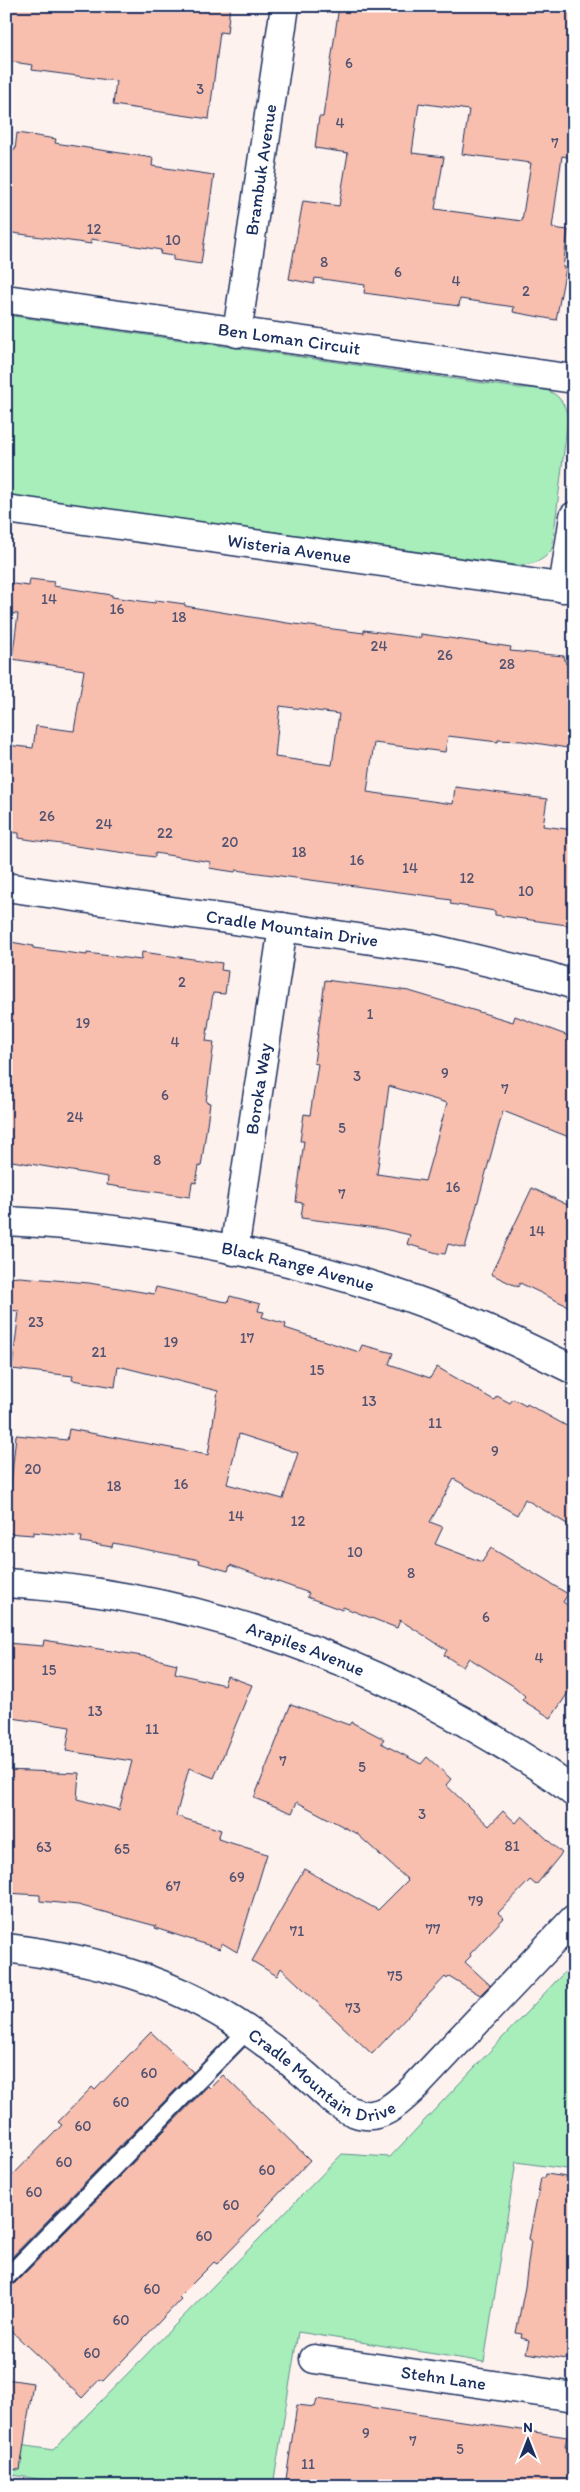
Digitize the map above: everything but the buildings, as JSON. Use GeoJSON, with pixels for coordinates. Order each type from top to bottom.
{"type":"FeatureCollection","features":[{"type":"Feature","properties":{"kind":"street","name":"Brambuk Avenue"},"geometry":{"type":"LineString","coordinates":[[237,333],[285,6]]}},
{"type":"Feature","properties":{"kind":"street","name":"Ben Loman Circuit"},"geometry":{"type":"LineString","coordinates":[[6,299],[574,379]]}},
{"type":"Feature","properties":{"kind":"street","name":"Wisteria Avenue"},"geometry":{"type":"LineString","coordinates":[[6,509],[568,588]]}},
{"type":"Feature","properties":{"kind":"street"},"geometry":{"type":"LineString","coordinates":[[568,588],[574,516]]}},
{"type":"Feature","properties":{"kind":"street","name":"Cradle Mountain Drive"},"geometry":{"type":"LineString","coordinates":[[6,887],[434,949],[546,976],[574,985]]}},
{"type":"Feature","properties":{"kind":"street","name":"Boroka Way"},"geometry":{"type":"LineString","coordinates":[[234,1251],[283,927]]}},
{"type":"Feature","properties":{"kind":"street","name":"Black Range Avenue"},"geometry":{"type":"LineString","coordinates":[[6,1221],[108,1229],[162,1236],[317,1269],[387,1290],[471,1323],[574,1370]]}},
{"type":"Feature","properties":{"kind":"street","name":"Arapiles Avenue"},"geometry":{"type":"LineString","coordinates":[[6,1583],[87,1592],[201,1614],[260,1631],[321,1653],[403,1689],[462,1720],[523,1757],[574,1793]]}},
{"type":"Feature","properties":{"kind":"street","name":"Cradle Mountain Drive"},"geometry":{"type":"LineString","coordinates":[[6,1948],[62,1955],[114,1967],[204,2003],[248,2030],[349,2110],[360,2114],[382,2112],[395,2106],[574,1919]]}},
{"type":"Feature","properties":{"kind":"street","name":"Stehn Lane"},"geometry":{"type":"LineString","coordinates":[[314,2359],[574,2397]]}},
{"type":"Feature","properties":{"kind":"lane"},"geometry":{"type":"LineString","coordinates":[[6,2278],[248,2030]]}},
{"type":"Feature","properties":{"kind":"green space"},"geometry":{"type":"Polygon","coordinates":[[[6,315],[518,388],[536,388],[550,392],[561,401],[568,418],[552,549],[545,557],[536,562],[526,565],[515,565],[6,495],[6,315]]]}},
{"type":"Feature","properties":{"kind":"green space"},"geometry":{"type":"Polygon","coordinates":[[[574,1962],[574,2170],[516,2162],[484,2362],[298,2332],[273,2486],[83,2486],[6,2474],[6,2443],[53,2450],[342,2154],[390,2157],[574,1962]]]}}]}
